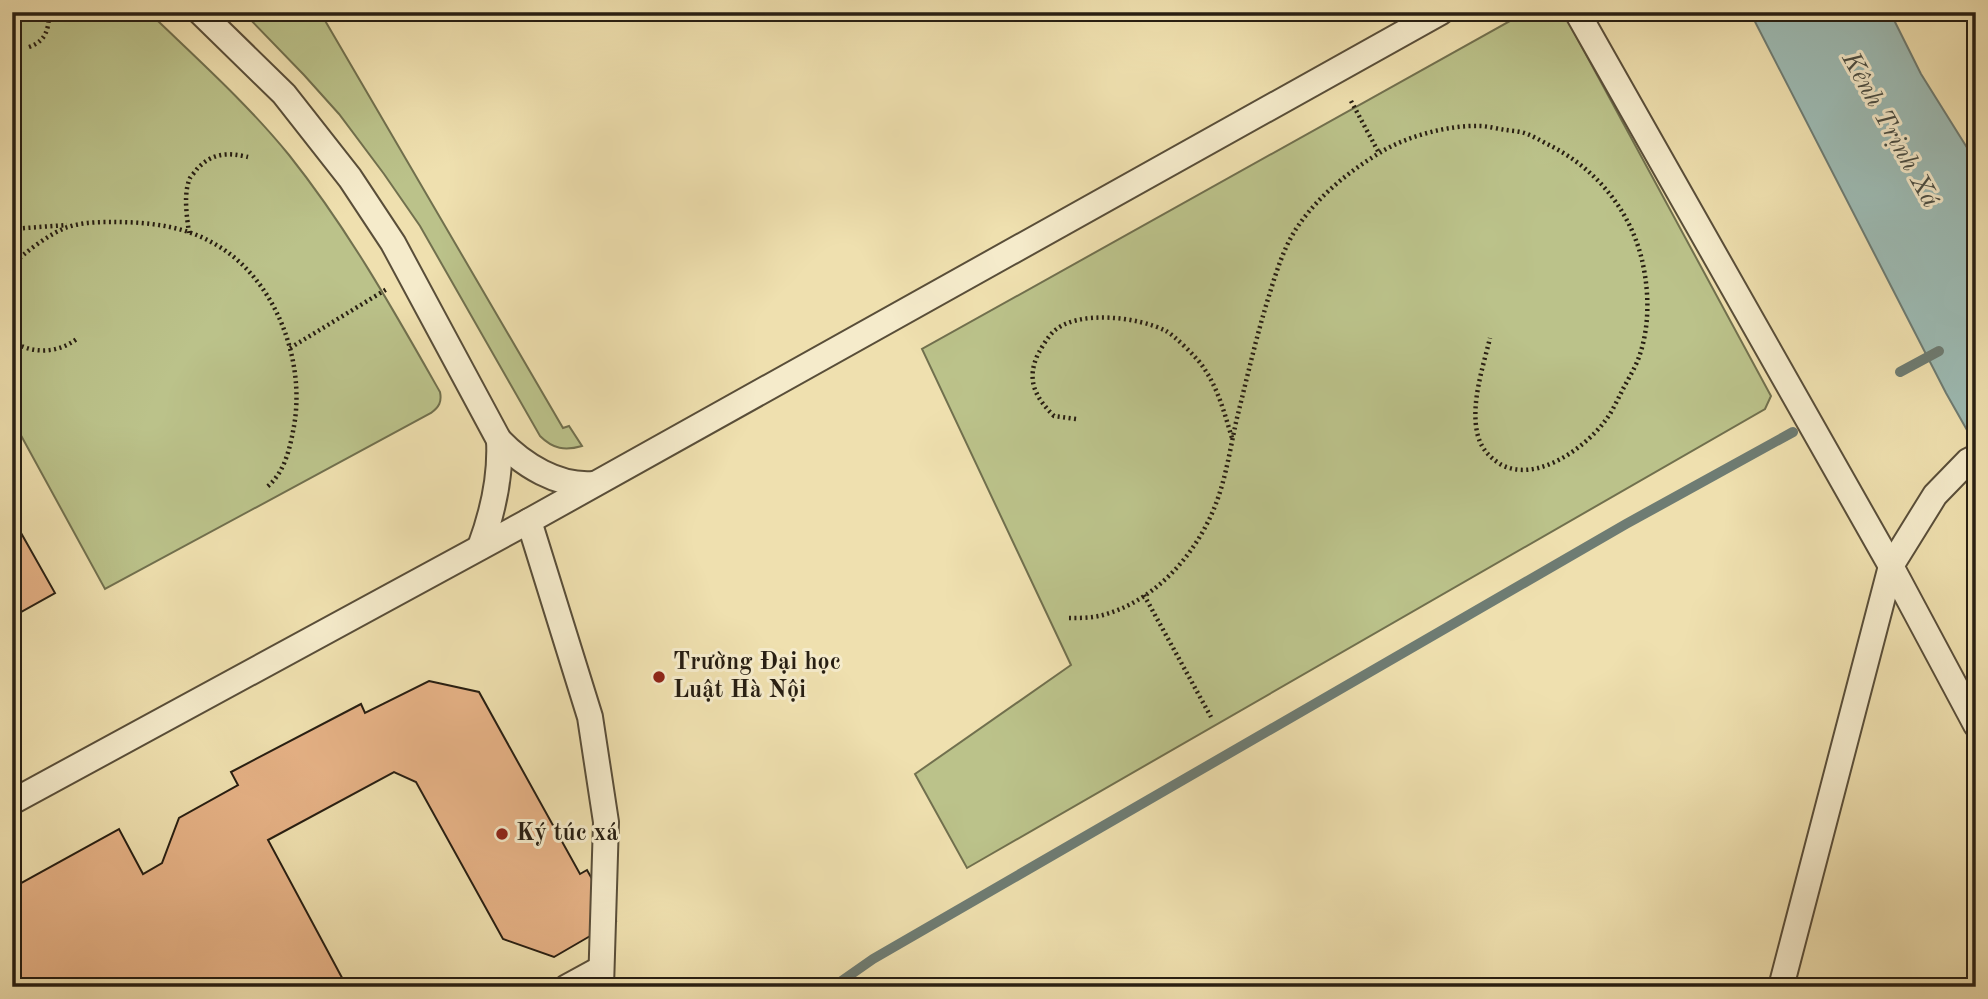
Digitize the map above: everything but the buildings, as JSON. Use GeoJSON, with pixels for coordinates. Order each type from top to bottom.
{"type":"FeatureCollection","features":[{"type":"Feature","properties":{"kind":"street"},"geometry":{"type":"LineString","coordinates":[[200,12],[284,94],[350,178],[393,243],[499,440],[518,458],[540,472],[580,485],[594,484]]}},
{"type":"Feature","properties":{"kind":"street"},"geometry":{"type":"LineString","coordinates":[[12,802],[529,521],[1441,12]]}},
{"type":"Feature","properties":{"kind":"street"},"geometry":{"type":"LineString","coordinates":[[1577,12],[1891,566],[1976,725]]}},
{"type":"Feature","properties":{"kind":"street"},"geometry":{"type":"LineString","coordinates":[[480,547],[488,527],[499,478],[499,440]]}},
{"type":"Feature","properties":{"kind":"street"},"geometry":{"type":"LineString","coordinates":[[1781,987],[1891,566],[1934,495],[1972,459]]}},
{"type":"Feature","properties":{"kind":"street"},"geometry":{"type":"LineString","coordinates":[[529,521],[586,704],[606,822],[601,978],[567,987]]}},
{"type":"Feature","properties":{"kind":"path"},"geometry":{"type":"LineString","coordinates":[[29,47],[37,44],[47,32],[49,12]]}},
{"type":"Feature","properties":{"kind":"path"},"geometry":{"type":"LineString","coordinates":[[1351,101],[1380,153]]}},
{"type":"Feature","properties":{"kind":"path"},"geometry":{"type":"LineString","coordinates":[[1069,618],[1101,616],[1156,588],[1177,567],[1201,536],[1218,496],[1256,338],[1277,272],[1295,231],[1328,190],[1397,142],[1435,131],[1479,126],[1526,133],[1570,156],[1602,183],[1624,215],[1638,244],[1648,298],[1640,354],[1606,420],[1586,442],[1555,462],[1532,470],[1509,469],[1490,458],[1479,443],[1476,404],[1490,338]]}},
{"type":"Feature","properties":{"kind":"path"},"geometry":{"type":"LineString","coordinates":[[189,233],[186,210],[190,177],[215,155],[226,153],[248,157]]}},
{"type":"Feature","properties":{"kind":"path"},"geometry":{"type":"LineString","coordinates":[[12,229],[82,223],[138,222],[176,228],[213,242],[239,262],[264,289],[281,320],[296,384],[297,411],[285,461],[278,478],[267,487]]}},
{"type":"Feature","properties":{"kind":"path"},"geometry":{"type":"LineString","coordinates":[[12,266],[65,227],[82,223]]}},
{"type":"Feature","properties":{"kind":"path"},"geometry":{"type":"LineString","coordinates":[[289,348],[391,287]]}},
{"type":"Feature","properties":{"kind":"path"},"geometry":{"type":"LineString","coordinates":[[1076,419],[1054,416],[1038,396],[1033,384],[1033,366],[1041,348],[1054,331],[1072,323],[1089,318],[1126,318],[1167,331],[1200,363],[1219,395],[1232,439]]}},
{"type":"Feature","properties":{"kind":"path"},"geometry":{"type":"LineString","coordinates":[[12,341],[35,351],[60,347],[78,338]]}},
{"type":"Feature","properties":{"kind":"path"},"geometry":{"type":"LineString","coordinates":[[1144,595],[1211,717]]}},
{"type":"Feature","properties":{"kind":"green space"},"geometry":{"type":"Polygon","coordinates":[[[12,12],[146,12],[159,22],[259,120],[311,183],[369,271],[440,392],[439,404],[431,413],[105,589],[12,419],[12,12]]]}},
{"type":"Feature","properties":{"kind":"green space"},"geometry":{"type":"Polygon","coordinates":[[[243,12],[320,12],[563,428],[569,426],[582,446],[559,448],[540,436],[420,226],[384,174],[339,114],[243,12]]]}},
{"type":"Feature","properties":{"kind":"green space"},"geometry":{"type":"Polygon","coordinates":[[[1526,12],[1535,12],[1547,19],[1551,17],[1551,12],[1563,12],[1771,396],[1765,409],[967,868],[915,774],[1071,665],[922,349],[1526,12]]]}},
{"type":"Feature","properties":{"kind":"water","name":"Kênh Trịnh Xá"},"geometry":{"type":"Polygon","coordinates":[[[1750,12],[1890,12],[1921,74],[1976,162],[1976,446],[1946,393],[1750,12]]]}},
{"type":"Feature","properties":{"kind":"waterway"},"geometry":{"type":"LineString","coordinates":[[1900,372],[1939,351]]}},
{"type":"Feature","properties":{"kind":"waterway"},"geometry":{"type":"LineString","coordinates":[[833,987],[873,959],[1626,524],[1793,432]]}},
{"type":"Feature","properties":{"kind":"place","name":"Trường Đại học Luật Hà Nội"},"geometry":{"type":"Point","coordinates":[659,677]}},
{"type":"Feature","properties":{"kind":"place","name":"Ký túc xá"},"geometry":{"type":"Point","coordinates":[502,834]}}]}
